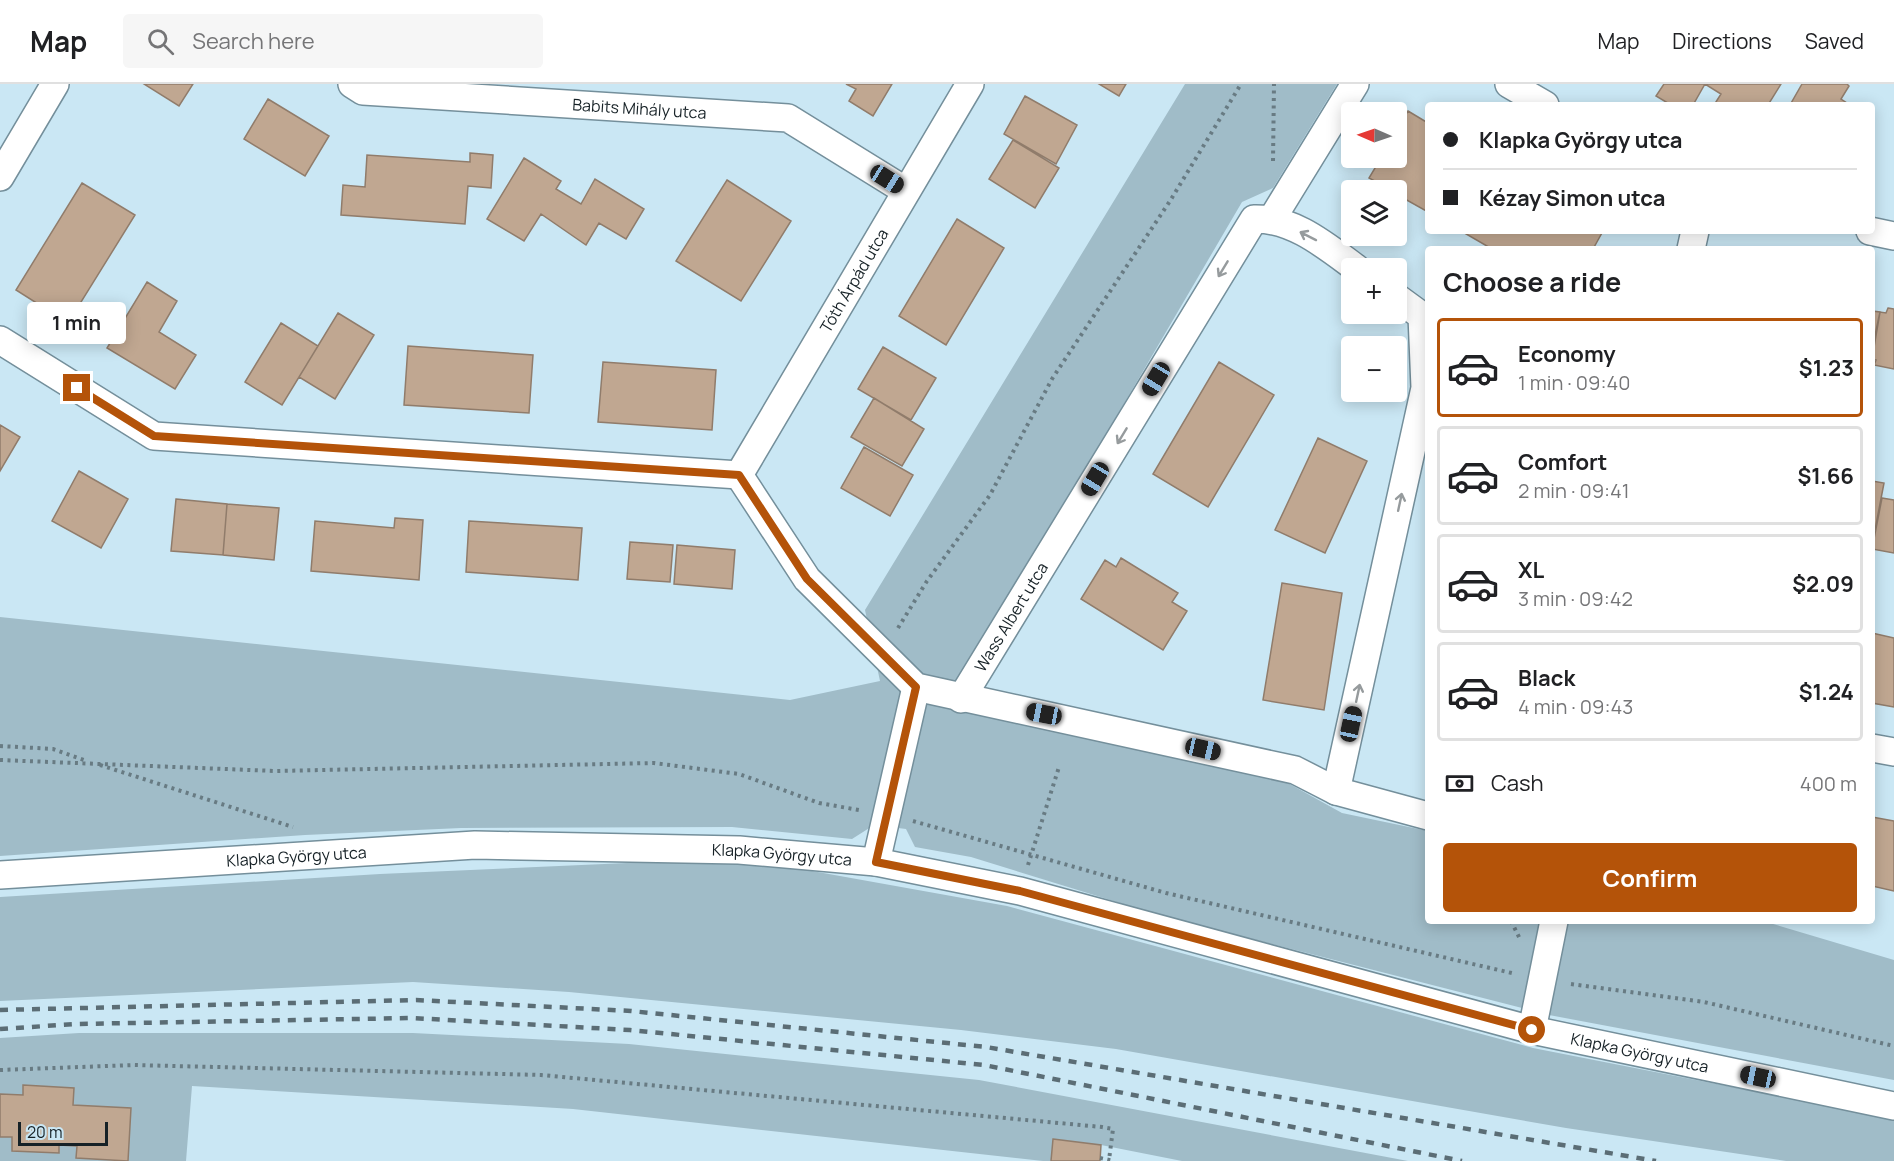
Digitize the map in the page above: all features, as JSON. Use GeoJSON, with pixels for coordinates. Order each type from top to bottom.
{"type":"FeatureCollection","features":[{"type":"Feature","properties":{"kind":"street"},"geometry":{"type":"LineString","coordinates":[[0,177],[55,84]]}},
{"type":"Feature","properties":{"kind":"street","name":"Babits Mihály utca"},"geometry":{"type":"LineString","coordinates":[[352,84],[363,91],[788,118],[906,191]]}},
{"type":"Feature","properties":{"kind":"street","name":"Tóth Árpád utca"},"geometry":{"type":"LineString","coordinates":[[739,475],[970,84]]}},
{"type":"Feature","properties":{"kind":"street"},"geometry":{"type":"LineString","coordinates":[[1342,258],[1314,238],[1272,219],[1355,84]]}},
{"type":"Feature","properties":{"kind":"street"},"geometry":{"type":"LineString","coordinates":[[1509,84],[1540,102]]}},
{"type":"Feature","properties":{"kind":"street","name":"Wass Albert utca"},"geometry":{"type":"LineString","coordinates":[[961,699],[1254,219],[1272,219]]}},
{"type":"Feature","properties":{"kind":"street"},"geometry":{"type":"LineString","coordinates":[[1875,232],[1894,236]]}},
{"type":"Feature","properties":{"kind":"street"},"geometry":{"type":"LineString","coordinates":[[1336,791],[1425,388],[1422,316],[1407,305]]}},
{"type":"Feature","properties":{"kind":"street"},"geometry":{"type":"LineString","coordinates":[[0,340],[154,436],[739,475],[807,579],[916,687],[961,699],[1064,718],[1295,770],[1336,791],[1417,813]]}},
{"type":"Feature","properties":{"kind":"street"},"geometry":{"type":"LineString","coordinates":[[876,862],[916,687]]}},
{"type":"Feature","properties":{"kind":"street"},"geometry":{"type":"LineString","coordinates":[[1875,749],[1894,752]]}},
{"type":"Feature","properties":{"kind":"street","name":"Klapka György utca"},"geometry":{"type":"LineString","coordinates":[[0,875],[475,845],[739,850],[876,862],[1020,891],[1532,1030],[1894,1106]]}},
{"type":"Feature","properties":{"kind":"street"},"geometry":{"type":"LineString","coordinates":[[1532,1030],[1553,924]]}},
{"type":"Feature","properties":{"kind":"path"},"geometry":{"type":"LineString","coordinates":[[882,654],[927,581],[990,495],[1052,379],[1170,201],[1241,84]]}},
{"type":"Feature","properties":{"kind":"path"},"geometry":{"type":"LineString","coordinates":[[1273,173],[1274,84]]}},
{"type":"Feature","properties":{"kind":"path"},"geometry":{"type":"LineString","coordinates":[[0,746],[54,749],[298,829]]}},
{"type":"Feature","properties":{"kind":"path"},"geometry":{"type":"LineString","coordinates":[[1020,891],[1059,767]]}},
{"type":"Feature","properties":{"kind":"path"},"geometry":{"type":"LineString","coordinates":[[0,1070],[134,1065],[542,1075],[1113,1129],[1112,1161],[1100,1158]]}},
{"type":"Feature","properties":{"kind":"shaded area"},"geometry":{"type":"Polygon","coordinates":[[[1185,84],[1337,84],[1273,188],[1242,202],[946,708],[1286,782],[1342,813],[1425,830],[1425,924],[1773,924],[1894,960],[1894,1080],[1549,1015],[1159,915],[971,857],[915,847],[906,829],[874,825],[852,839],[732,827],[461,828],[305,835],[0,856],[0,617],[790,700],[880,681],[865,610],[1185,84]]]}},
{"type":"Feature","properties":{"kind":"shaded area"},"geometry":{"type":"Polygon","coordinates":[[[740,858],[1007,906],[1533,1048],[1894,1119],[1894,1161],[1786,1161],[1566,1128],[1116,1049],[961,1030],[569,992],[413,982],[0,1001],[0,897],[380,874],[740,858]]]}},
{"type":"Feature","properties":{"kind":"shaded area"},"geometry":{"type":"Polygon","coordinates":[[[79,1033],[413,1033],[629,1044],[979,1080],[1408,1161],[1182,1161],[1101,1145],[1054,1139],[1051,1161],[1043,1161],[573,1109],[192,1086],[186,1161],[0,1161],[0,1038],[79,1033]]]}},
{"type":"Feature","properties":{"kind":"building"},"geometry":{"type":"Polygon","coordinates":[[[144,84],[193,84],[179,106],[144,84]]]}},
{"type":"Feature","properties":{"kind":"building"},"geometry":{"type":"Polygon","coordinates":[[[846,84],[892,84],[873,116],[849,101],[856,89],[846,84]]]}},
{"type":"Feature","properties":{"kind":"building"},"geometry":{"type":"Polygon","coordinates":[[[1099,84],[1126,84],[1119,96],[1099,84]]]}},
{"type":"Feature","properties":{"kind":"building"},"geometry":{"type":"Polygon","coordinates":[[[1664,84],[1705,84],[1695,102],[1666,102],[1656,96],[1664,84]]]}},
{"type":"Feature","properties":{"kind":"building"},"geometry":{"type":"Polygon","coordinates":[[[1705,84],[1781,84],[1770,102],[1716,102],[1721,94],[1705,84]]]}},
{"type":"Feature","properties":{"kind":"building"},"geometry":{"type":"Polygon","coordinates":[[[1802,84],[1847,84],[1849,86],[1841,99],[1846,102],[1792,102],[1802,84]]]}},
{"type":"Feature","properties":{"kind":"building"},"geometry":{"type":"Polygon","coordinates":[[[1025,96],[1077,125],[1056,164],[1004,134],[1025,96]]]}},
{"type":"Feature","properties":{"kind":"building"},"geometry":{"type":"Polygon","coordinates":[[[268,99],[329,136],[305,176],[244,139],[268,99]]]}},
{"type":"Feature","properties":{"kind":"building"},"geometry":{"type":"Polygon","coordinates":[[[1408,111],[1425,121],[1425,210],[1407,200],[1407,180],[1373,180],[1369,178],[1375,168],[1407,168],[1407,113],[1408,111]]]}},
{"type":"Feature","properties":{"kind":"building"},"geometry":{"type":"Polygon","coordinates":[[[1013,140],[1059,168],[1035,208],[989,179],[1013,140]]]}},
{"type":"Feature","properties":{"kind":"building"},"geometry":{"type":"Polygon","coordinates":[[[470,153],[493,155],[491,188],[468,186],[465,224],[341,215],[343,185],[365,187],[367,155],[470,162],[470,153]]]}},
{"type":"Feature","properties":{"kind":"building"},"geometry":{"type":"Polygon","coordinates":[[[524,158],[561,181],[556,189],[581,204],[595,179],[644,209],[626,239],[599,223],[586,245],[541,214],[524,241],[487,219],[524,158]]]}},
{"type":"Feature","properties":{"kind":"building"},"geometry":{"type":"Polygon","coordinates":[[[727,180],[791,221],[741,301],[676,261],[727,180]]]}},
{"type":"Feature","properties":{"kind":"building"},"geometry":{"type":"Polygon","coordinates":[[[82,183],[135,215],[68,323],[16,290],[82,183]]]}},
{"type":"Feature","properties":{"kind":"building"},"geometry":{"type":"Polygon","coordinates":[[[957,219],[1004,248],[946,345],[899,316],[957,219]]]}},
{"type":"Feature","properties":{"kind":"building"},"geometry":{"type":"Polygon","coordinates":[[[1466,234],[1601,234],[1595,246],[1487,246],[1466,234]]]}},
{"type":"Feature","properties":{"kind":"building"},"geometry":{"type":"Polygon","coordinates":[[[147,282],[177,301],[159,332],[196,355],[175,389],[107,348],[147,282]]]}},
{"type":"Feature","properties":{"kind":"building"},"geometry":{"type":"Polygon","coordinates":[[[1888,308],[1894,309],[1894,369],[1875,365],[1875,341],[1880,312],[1886,313],[1888,308]]]}},
{"type":"Feature","properties":{"kind":"building"},"geometry":{"type":"Polygon","coordinates":[[[1875,311],[1880,312],[1875,335],[1875,311]]]}},
{"type":"Feature","properties":{"kind":"building"},"geometry":{"type":"Polygon","coordinates":[[[338,313],[374,335],[335,399],[299,377],[338,313]]]}},
{"type":"Feature","properties":{"kind":"building"},"geometry":{"type":"Polygon","coordinates":[[[281,323],[318,346],[282,405],[245,382],[281,323]]]}},
{"type":"Feature","properties":{"kind":"building"},"geometry":{"type":"Polygon","coordinates":[[[408,346],[533,355],[529,413],[404,405],[408,346]]]}},
{"type":"Feature","properties":{"kind":"building"},"geometry":{"type":"Polygon","coordinates":[[[883,347],[936,378],[911,420],[858,389],[883,347]]]}},
{"type":"Feature","properties":{"kind":"building"},"geometry":{"type":"Polygon","coordinates":[[[603,362],[716,370],[712,430],[598,422],[603,362]]]}},
{"type":"Feature","properties":{"kind":"building"},"geometry":{"type":"Polygon","coordinates":[[[1219,362],[1274,395],[1208,507],[1153,474],[1219,362]]]}},
{"type":"Feature","properties":{"kind":"building"},"geometry":{"type":"Polygon","coordinates":[[[874,398],[924,429],[902,466],[851,437],[874,398]]]}},
{"type":"Feature","properties":{"kind":"building"},"geometry":{"type":"Polygon","coordinates":[[[0,425],[20,437],[0,471],[0,425]]]}},
{"type":"Feature","properties":{"kind":"building"},"geometry":{"type":"Polygon","coordinates":[[[1318,438],[1367,461],[1325,553],[1275,530],[1318,438]]]}},
{"type":"Feature","properties":{"kind":"building"},"geometry":{"type":"Polygon","coordinates":[[[864,447],[913,475],[890,516],[841,488],[864,447]]]}},
{"type":"Feature","properties":{"kind":"building"},"geometry":{"type":"Polygon","coordinates":[[[79,471],[128,499],[101,548],[52,521],[79,471]]]}},
{"type":"Feature","properties":{"kind":"building"},"geometry":{"type":"Polygon","coordinates":[[[1875,482],[1884,483],[1875,530],[1875,482]]]}},
{"type":"Feature","properties":{"kind":"building"},"geometry":{"type":"Polygon","coordinates":[[[1882,498],[1894,500],[1894,553],[1875,550],[1875,534],[1882,498]]]}},
{"type":"Feature","properties":{"kind":"building"},"geometry":{"type":"Polygon","coordinates":[[[176,499],[227,504],[223,555],[171,551],[176,499]]]}},
{"type":"Feature","properties":{"kind":"building"},"geometry":{"type":"Polygon","coordinates":[[[227,504],[279,508],[274,560],[223,555],[227,504]]]}},
{"type":"Feature","properties":{"kind":"building"},"geometry":{"type":"Polygon","coordinates":[[[395,518],[423,520],[419,580],[311,571],[315,521],[394,528],[395,518]]]}},
{"type":"Feature","properties":{"kind":"building"},"geometry":{"type":"Polygon","coordinates":[[[469,521],[582,528],[578,580],[466,572],[469,521]]]}},
{"type":"Feature","properties":{"kind":"building"},"geometry":{"type":"Polygon","coordinates":[[[630,542],[673,545],[670,582],[627,579],[630,542]]]}},
{"type":"Feature","properties":{"kind":"building"},"geometry":{"type":"Polygon","coordinates":[[[677,545],[735,550],[732,589],[674,584],[677,545]]]}},
{"type":"Feature","properties":{"kind":"building"},"geometry":{"type":"Polygon","coordinates":[[[1121,558],[1178,593],[1172,602],[1187,611],[1163,650],[1081,599],[1105,560],[1116,567],[1121,558]]]}},
{"type":"Feature","properties":{"kind":"building"},"geometry":{"type":"Polygon","coordinates":[[[1282,583],[1342,593],[1324,710],[1263,700],[1282,583]]]}},
{"type":"Feature","properties":{"kind":"building"},"geometry":{"type":"Polygon","coordinates":[[[1875,634],[1894,638],[1894,707],[1875,704],[1875,634]]]}},
{"type":"Feature","properties":{"kind":"building"},"geometry":{"type":"Polygon","coordinates":[[[1875,818],[1894,821],[1894,891],[1875,887],[1875,818]]]}},
{"type":"Feature","properties":{"kind":"building"},"geometry":{"type":"Polygon","coordinates":[[[23,1085],[74,1088],[73,1105],[131,1108],[128,1161],[76,1158],[77,1146],[59,1145],[59,1153],[12,1151],[12,1137],[0,1137],[0,1094],[23,1095],[23,1085]]]}},
{"type":"Feature","properties":{"kind":"building"},"geometry":{"type":"Polygon","coordinates":[[[1053,1139],[1101,1145],[1100,1161],[1051,1161],[1053,1139]]]}},
{"type":"Feature","properties":{"kind":"railway"},"geometry":{"type":"LineString","coordinates":[[0,1010],[416,1000],[631,1011],[986,1047],[1656,1161]]}},
{"type":"Feature","properties":{"kind":"railway"},"geometry":{"type":"LineString","coordinates":[[0,1029],[76,1024],[412,1018],[630,1030],[984,1065],[1462,1161]]}},
{"type":"Feature","properties":{"kind":"route"},"geometry":{"type":"LineString","coordinates":[[77,388],[154,436],[739,475],[807,579],[916,687],[876,862],[1020,891],[1532,1030]]}}]}
